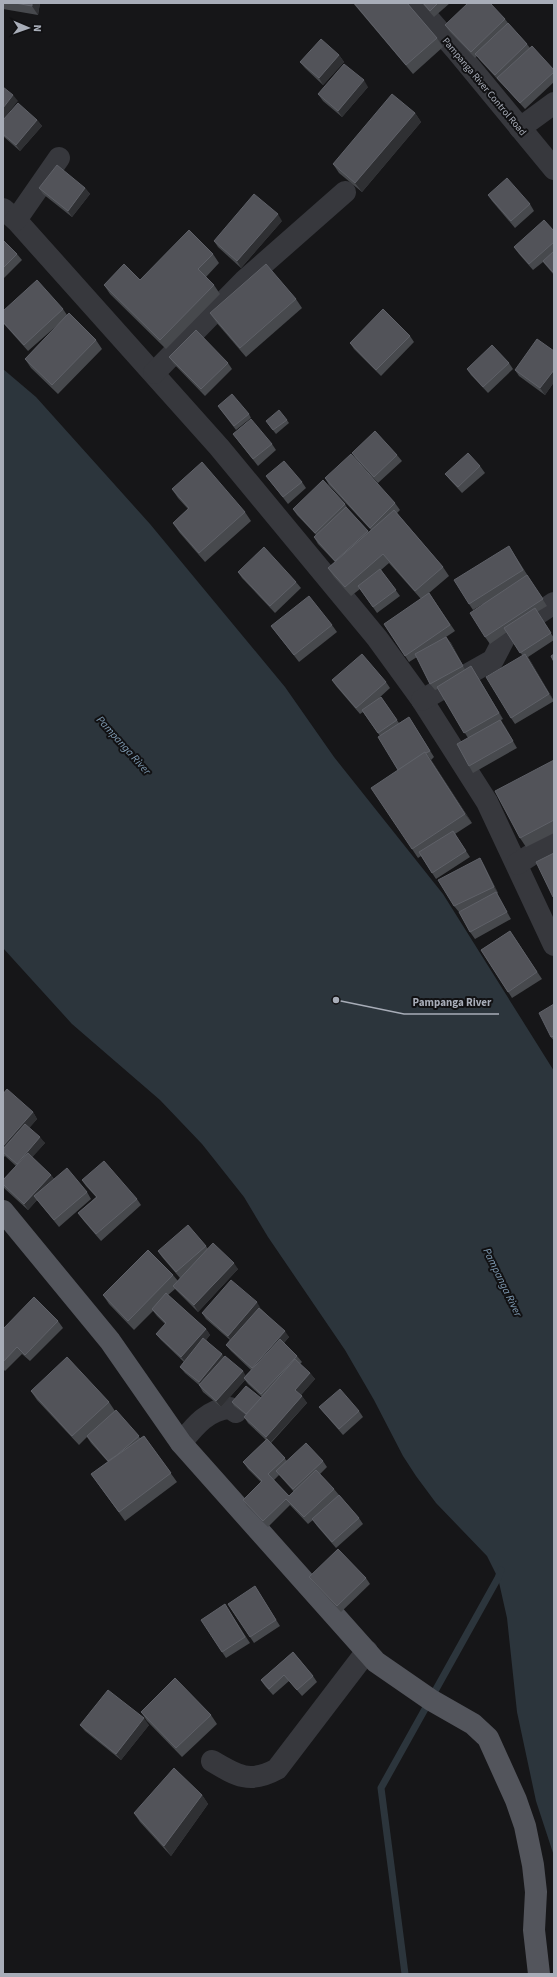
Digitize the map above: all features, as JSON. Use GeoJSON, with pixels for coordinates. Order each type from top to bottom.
{"type":"FeatureCollection","features":[{"type":"Feature","properties":{"kind":"main road"},"geometry":{"type":"LineString","coordinates":[[3,1211],[110,1341],[181,1443],[372,1657],[431,1700],[473,1724],[488,1738],[516,1800],[533,1865],[536,1892],[534,1930],[539,1974]]}},
{"type":"Feature","properties":{"kind":"street","name":"Pampanga River Control Road"},"geometry":{"type":"LineString","coordinates":[[415,3],[554,169]]}},
{"type":"Feature","properties":{"kind":"street"},"geometry":{"type":"LineString","coordinates":[[520,128],[554,103]]}},
{"type":"Feature","properties":{"kind":"street"},"geometry":{"type":"LineString","coordinates":[[59,158],[9,215],[154,373],[220,448],[377,638],[422,700],[487,802],[554,945]]}},
{"type":"Feature","properties":{"kind":"street"},"geometry":{"type":"LineString","coordinates":[[154,373],[245,280],[345,192]]}},
{"type":"Feature","properties":{"kind":"street"},"geometry":{"type":"LineString","coordinates":[[422,700],[493,660],[506,635],[554,603]]}},
{"type":"Feature","properties":{"kind":"street"},"geometry":{"type":"LineString","coordinates":[[487,802],[507,792]]}},
{"type":"Feature","properties":{"kind":"street"},"geometry":{"type":"LineString","coordinates":[[517,864],[554,840]]}},
{"type":"Feature","properties":{"kind":"street"},"geometry":{"type":"LineString","coordinates":[[181,1443],[198,1423],[214,1412],[230,1408],[236,1412]]}},
{"type":"Feature","properties":{"kind":"street"},"geometry":{"type":"LineString","coordinates":[[212,1761],[238,1776],[255,1778],[266,1776],[277,1769],[372,1657]]}},
{"type":"Feature","properties":{"kind":"water"},"geometry":{"type":"Polygon","coordinates":[[[3,369],[36,397],[150,524],[285,687],[334,757],[443,894],[554,1071],[554,1856],[536,1801],[517,1712],[507,1618],[498,1578],[487,1556],[436,1503],[416,1476],[403,1456],[374,1400],[345,1350],[268,1237],[244,1197],[202,1144],[160,1100],[72,1024],[3,948],[3,369]]]}},
{"type":"Feature","properties":{"kind":"building"},"geometry":{"type":"Polygon","coordinates":[[[15,3],[32,3],[32,6],[15,3]]]}},
{"type":"Feature","properties":{"kind":"building"},"geometry":{"type":"Polygon","coordinates":[[[354,3],[407,3],[437,38],[406,65],[354,3]]]}},
{"type":"Feature","properties":{"kind":"building"},"geometry":{"type":"Polygon","coordinates":[[[423,3],[438,3],[430,11],[423,3]]]}},
{"type":"Feature","properties":{"kind":"building"},"geometry":{"type":"Polygon","coordinates":[[[468,3],[490,3],[505,19],[471,52],[445,25],[468,3]]]}},
{"type":"Feature","properties":{"kind":"building"},"geometry":{"type":"Polygon","coordinates":[[[508,23],[527,44],[495,75],[475,54],[508,23]]]}},
{"type":"Feature","properties":{"kind":"building"},"geometry":{"type":"Polygon","coordinates":[[[321,39],[339,55],[319,78],[300,62],[321,39]]]}},
{"type":"Feature","properties":{"kind":"building"},"geometry":{"type":"Polygon","coordinates":[[[532,46],[554,70],[554,72],[520,103],[497,78],[532,46]]]}},
{"type":"Feature","properties":{"kind":"building"},"geometry":{"type":"Polygon","coordinates":[[[344,64],[364,80],[338,111],[318,94],[344,64]]]}},
{"type":"Feature","properties":{"kind":"building"},"geometry":{"type":"Polygon","coordinates":[[[3,87],[13,95],[3,108],[3,87]]]}},
{"type":"Feature","properties":{"kind":"building"},"geometry":{"type":"Polygon","coordinates":[[[392,94],[415,113],[355,183],[333,164],[392,94]]]}},
{"type":"Feature","properties":{"kind":"building"},"geometry":{"type":"Polygon","coordinates":[[[18,103],[37,120],[16,145],[3,134],[3,120],[18,103]]]}},
{"type":"Feature","properties":{"kind":"building"},"geometry":{"type":"Polygon","coordinates":[[[57,165],[85,188],[68,211],[39,188],[57,165]]]}},
{"type":"Feature","properties":{"kind":"building"},"geometry":{"type":"Polygon","coordinates":[[[507,178],[530,204],[511,221],[488,195],[507,178]]]}},
{"type":"Feature","properties":{"kind":"building"},"geometry":{"type":"Polygon","coordinates":[[[254,194],[278,214],[237,261],[214,241],[254,194]]]}},
{"type":"Feature","properties":{"kind":"building"},"geometry":{"type":"Polygon","coordinates":[[[544,220],[554,231],[554,242],[529,264],[514,247],[544,220]]]}},
{"type":"Feature","properties":{"kind":"building"},"geometry":{"type":"Polygon","coordinates":[[[189,230],[213,254],[198,269],[214,285],[160,340],[104,285],[124,264],[140,280],[189,230]]]}},
{"type":"Feature","properties":{"kind":"building"},"geometry":{"type":"Polygon","coordinates":[[[3,240],[17,254],[3,268],[3,240]]]}},
{"type":"Feature","properties":{"kind":"building"},"geometry":{"type":"Polygon","coordinates":[[[554,251],[554,271],[553,272],[543,261],[554,251]]]}},
{"type":"Feature","properties":{"kind":"building"},"geometry":{"type":"Polygon","coordinates":[[[266,264],[296,299],[240,348],[210,313],[266,264]]]}},
{"type":"Feature","properties":{"kind":"building"},"geometry":{"type":"Polygon","coordinates":[[[37,280],[63,309],[24,345],[3,322],[3,311],[37,280]]]}},
{"type":"Feature","properties":{"kind":"building"},"geometry":{"type":"Polygon","coordinates":[[[383,309],[410,336],[376,370],[350,343],[383,309]]]}},
{"type":"Feature","properties":{"kind":"building"},"geometry":{"type":"Polygon","coordinates":[[[69,313],[96,340],[52,385],[25,359],[69,313]]]}},
{"type":"Feature","properties":{"kind":"building"},"geometry":{"type":"Polygon","coordinates":[[[196,330],[228,363],[201,389],[169,357],[196,330]]]}},
{"type":"Feature","properties":{"kind":"building"},"geometry":{"type":"Polygon","coordinates":[[[537,339],[554,351],[554,370],[540,388],[515,370],[537,339]]]}},
{"type":"Feature","properties":{"kind":"building"},"geometry":{"type":"Polygon","coordinates":[[[492,345],[509,363],[483,387],[467,369],[492,345]]]}},
{"type":"Feature","properties":{"kind":"building"},"geometry":{"type":"Polygon","coordinates":[[[232,394],[249,414],[234,426],[218,406],[232,394]]]}},
{"type":"Feature","properties":{"kind":"building"},"geometry":{"type":"Polygon","coordinates":[[[279,410],[287,420],[273,430],[266,421],[279,410]]]}},
{"type":"Feature","properties":{"kind":"building"},"geometry":{"type":"Polygon","coordinates":[[[251,419],[272,444],[253,459],[233,434],[251,419]]]}},
{"type":"Feature","properties":{"kind":"building"},"geometry":{"type":"Polygon","coordinates":[[[375,431],[397,455],[374,477],[352,453],[375,431]]]}},
{"type":"Feature","properties":{"kind":"building"},"geometry":{"type":"Polygon","coordinates":[[[468,453],[480,466],[458,487],[445,474],[468,453]]]}},
{"type":"Feature","properties":{"kind":"building"},"geometry":{"type":"Polygon","coordinates":[[[351,454],[395,503],[370,528],[325,478],[351,454]]]}},
{"type":"Feature","properties":{"kind":"building"},"geometry":{"type":"Polygon","coordinates":[[[284,461],[302,482],[283,497],[266,476],[284,461]]]}},
{"type":"Feature","properties":{"kind":"building"},"geometry":{"type":"Polygon","coordinates":[[[202,462],[245,512],[199,553],[173,523],[189,508],[172,489],[202,462]]]}},
{"type":"Feature","properties":{"kind":"building"},"geometry":{"type":"Polygon","coordinates":[[[323,480],[345,504],[315,533],[293,509],[323,480]]]}},
{"type":"Feature","properties":{"kind":"building"},"geometry":{"type":"Polygon","coordinates":[[[346,507],[368,531],[335,561],[314,537],[346,507]]]}},
{"type":"Feature","properties":{"kind":"building"},"geometry":{"type":"Polygon","coordinates":[[[394,510],[443,567],[415,591],[383,554],[345,587],[328,568],[394,510]]]}},
{"type":"Feature","properties":{"kind":"building"},"geometry":{"type":"Polygon","coordinates":[[[509,546],[523,570],[469,604],[454,580],[509,546]]]}},
{"type":"Feature","properties":{"kind":"building"},"geometry":{"type":"Polygon","coordinates":[[[264,547],[296,582],[270,606],[238,572],[264,547]]]}},
{"type":"Feature","properties":{"kind":"building"},"geometry":{"type":"Polygon","coordinates":[[[380,569],[396,590],[373,607],[358,586],[380,569]]]}},
{"type":"Feature","properties":{"kind":"building"},"geometry":{"type":"Polygon","coordinates":[[[527,575],[543,599],[485,637],[470,613],[527,575]]]}},
{"type":"Feature","properties":{"kind":"building"},"geometry":{"type":"Polygon","coordinates":[[[429,593],[450,625],[405,656],[384,624],[429,593]]]}},
{"type":"Feature","properties":{"kind":"building"},"geometry":{"type":"Polygon","coordinates":[[[309,596],[332,625],[294,655],[271,626],[309,596]]]}},
{"type":"Feature","properties":{"kind":"building"},"geometry":{"type":"Polygon","coordinates":[[[535,608],[551,633],[520,653],[504,628],[535,608]]]}},
{"type":"Feature","properties":{"kind":"building"},"geometry":{"type":"Polygon","coordinates":[[[446,637],[463,666],[430,684],[415,654],[446,637]]]}},
{"type":"Feature","properties":{"kind":"building"},"geometry":{"type":"Polygon","coordinates":[[[362,654],[386,682],[356,708],[332,680],[362,654]]]}},
{"type":"Feature","properties":{"kind":"building"},"geometry":{"type":"Polygon","coordinates":[[[525,654],[549,694],[511,718],[486,677],[525,654]]]}},
{"type":"Feature","properties":{"kind":"building"},"geometry":{"type":"Polygon","coordinates":[[[554,654],[554,662],[551,656],[554,654]]]}},
{"type":"Feature","properties":{"kind":"building"},"geometry":{"type":"Polygon","coordinates":[[[471,666],[499,713],[464,733],[437,687],[471,666]]]}},
{"type":"Feature","properties":{"kind":"building"},"geometry":{"type":"Polygon","coordinates":[[[381,697],[397,720],[378,733],[362,710],[381,697]]]}},
{"type":"Feature","properties":{"kind":"building"},"geometry":{"type":"Polygon","coordinates":[[[409,717],[430,751],[425,752],[398,770],[378,737],[409,717]]]}},
{"type":"Feature","properties":{"kind":"building"},"geometry":{"type":"Polygon","coordinates":[[[500,720],[513,741],[469,766],[457,744],[500,720]]]}},
{"type":"Feature","properties":{"kind":"building"},"geometry":{"type":"Polygon","coordinates":[[[425,752],[465,814],[412,849],[371,788],[425,752]]]}},
{"type":"Feature","properties":{"kind":"building"},"geometry":{"type":"Polygon","coordinates":[[[554,760],[554,820],[520,838],[495,791],[554,760]]]}},
{"type":"Feature","properties":{"kind":"building"},"geometry":{"type":"Polygon","coordinates":[[[453,831],[466,851],[432,873],[419,852],[453,831]]]}},
{"type":"Feature","properties":{"kind":"building"},"geometry":{"type":"Polygon","coordinates":[[[554,853],[554,896],[553,897],[536,862],[554,853]]]}},
{"type":"Feature","properties":{"kind":"building"},"geometry":{"type":"Polygon","coordinates":[[[480,858],[494,887],[454,906],[438,880],[480,858]]]}},
{"type":"Feature","properties":{"kind":"building"},"geometry":{"type":"Polygon","coordinates":[[[496,892],[507,912],[470,932],[459,912],[496,892]]]}},
{"type":"Feature","properties":{"kind":"building"},"geometry":{"type":"Polygon","coordinates":[[[510,931],[537,972],[508,992],[481,950],[510,931]]]}},
{"type":"Feature","properties":{"kind":"building"},"geometry":{"type":"Polygon","coordinates":[[[554,1004],[554,1036],[551,1037],[539,1013],[554,1004]]]}},
{"type":"Feature","properties":{"kind":"building"},"geometry":{"type":"Polygon","coordinates":[[[7,1089],[33,1112],[3,1146],[3,1094],[7,1089]]]}},
{"type":"Feature","properties":{"kind":"building"},"geometry":{"type":"Polygon","coordinates":[[[25,1124],[40,1137],[17,1164],[3,1152],[3,1149],[25,1124]]]}},
{"type":"Feature","properties":{"kind":"building"},"geometry":{"type":"Polygon","coordinates":[[[28,1153],[51,1175],[24,1204],[3,1184],[3,1180],[28,1153]]]}},
{"type":"Feature","properties":{"kind":"building"},"geometry":{"type":"Polygon","coordinates":[[[104,1161],[137,1199],[96,1234],[78,1213],[97,1197],[82,1180],[104,1161]]]}},
{"type":"Feature","properties":{"kind":"building"},"geometry":{"type":"Polygon","coordinates":[[[67,1168],[87,1192],[54,1220],[34,1196],[67,1168]]]}},
{"type":"Feature","properties":{"kind":"building"},"geometry":{"type":"Polygon","coordinates":[[[188,1225],[206,1246],[176,1272],[158,1251],[188,1225]]]}},
{"type":"Feature","properties":{"kind":"building"},"geometry":{"type":"Polygon","coordinates":[[[213,1243],[234,1263],[194,1305],[173,1286],[213,1243]]]}},
{"type":"Feature","properties":{"kind":"building"},"geometry":{"type":"Polygon","coordinates":[[[148,1250],[173,1275],[128,1321],[103,1295],[148,1250]]]}},
{"type":"Feature","properties":{"kind":"building"},"geometry":{"type":"Polygon","coordinates":[[[231,1280],[257,1302],[228,1336],[202,1313],[231,1280]]]}},
{"type":"Feature","properties":{"kind":"building"},"geometry":{"type":"Polygon","coordinates":[[[166,1293],[206,1329],[181,1357],[156,1334],[166,1323],[152,1309],[166,1293]]]}},
{"type":"Feature","properties":{"kind":"building"},"geometry":{"type":"Polygon","coordinates":[[[34,1297],[58,1321],[25,1355],[17,1347],[3,1362],[3,1329],[34,1297]]]}},
{"type":"Feature","properties":{"kind":"building"},"geometry":{"type":"Polygon","coordinates":[[[259,1308],[285,1331],[252,1368],[226,1345],[259,1308]]]}},
{"type":"Feature","properties":{"kind":"building"},"geometry":{"type":"Polygon","coordinates":[[[203,1338],[222,1354],[199,1382],[180,1367],[203,1338]]]}},
{"type":"Feature","properties":{"kind":"building"},"geometry":{"type":"Polygon","coordinates":[[[280,1339],[297,1356],[261,1394],[244,1378],[280,1339]]]}},
{"type":"Feature","properties":{"kind":"building"},"geometry":{"type":"Polygon","coordinates":[[[225,1356],[243,1371],[216,1401],[199,1385],[225,1356]]]}},
{"type":"Feature","properties":{"kind":"building"},"geometry":{"type":"Polygon","coordinates":[[[67,1357],[109,1402],[72,1436],[31,1391],[67,1357]]]}},
{"type":"Feature","properties":{"kind":"building"},"geometry":{"type":"Polygon","coordinates":[[[295,1359],[310,1373],[295,1390],[302,1396],[266,1437],[244,1417],[295,1359]]]}},
{"type":"Feature","properties":{"kind":"building"},"geometry":{"type":"Polygon","coordinates":[[[246,1386],[261,1398],[246,1414],[232,1402],[246,1386]]]}},
{"type":"Feature","properties":{"kind":"building"},"geometry":{"type":"Polygon","coordinates":[[[340,1389],[359,1411],[339,1429],[319,1407],[340,1389]]]}},
{"type":"Feature","properties":{"kind":"building"},"geometry":{"type":"Polygon","coordinates":[[[116,1410],[139,1436],[108,1461],[87,1436],[116,1410]]]}},
{"type":"Feature","properties":{"kind":"building"},"geometry":{"type":"Polygon","coordinates":[[[144,1436],[171,1473],[119,1512],[91,1474],[144,1436]]]}},
{"type":"Feature","properties":{"kind":"building"},"geometry":{"type":"Polygon","coordinates":[[[267,1439],[285,1458],[268,1474],[289,1496],[316,1470],[334,1489],[304,1517],[286,1499],[263,1521],[243,1500],[262,1481],[243,1462],[267,1439]]]}},
{"type":"Feature","properties":{"kind":"building"},"geometry":{"type":"Polygon","coordinates":[[[306,1443],[323,1461],[293,1489],[276,1471],[306,1443]]]}},
{"type":"Feature","properties":{"kind":"building"},"geometry":{"type":"Polygon","coordinates":[[[339,1495],[359,1518],[332,1542],[312,1519],[339,1495]]]}},
{"type":"Feature","properties":{"kind":"building"},"geometry":{"type":"Polygon","coordinates":[[[338,1549],[366,1578],[337,1606],[309,1577],[338,1549]]]}},
{"type":"Feature","properties":{"kind":"building"},"geometry":{"type":"Polygon","coordinates":[[[255,1586],[276,1620],[250,1637],[228,1604],[255,1586]]]}},
{"type":"Feature","properties":{"kind":"building"},"geometry":{"type":"Polygon","coordinates":[[[225,1604],[245,1637],[222,1652],[201,1620],[225,1604]]]}},
{"type":"Feature","properties":{"kind":"building"},"geometry":{"type":"Polygon","coordinates":[[[293,1652],[313,1676],[297,1690],[284,1675],[269,1689],[261,1680],[293,1652]]]}},
{"type":"Feature","properties":{"kind":"building"},"geometry":{"type":"Polygon","coordinates":[[[175,1678],[211,1715],[176,1748],[141,1712],[175,1678]]]}},
{"type":"Feature","properties":{"kind":"building"},"geometry":{"type":"Polygon","coordinates":[[[108,1690],[144,1718],[116,1754],[80,1725],[108,1690]]]}},
{"type":"Feature","properties":{"kind":"building"},"geometry":{"type":"Polygon","coordinates":[[[174,1768],[202,1795],[164,1846],[134,1813],[174,1768]]]}},
{"type":"Feature","properties":{"kind":"waterway"},"geometry":{"type":"LineString","coordinates":[[405,1974],[381,1788],[498,1578],[501,1570]]}},
{"type":"Feature","properties":{"kind":"place","name":"Pampanga River"},"geometry":{"type":"Point","coordinates":[336,1000]}}]}
